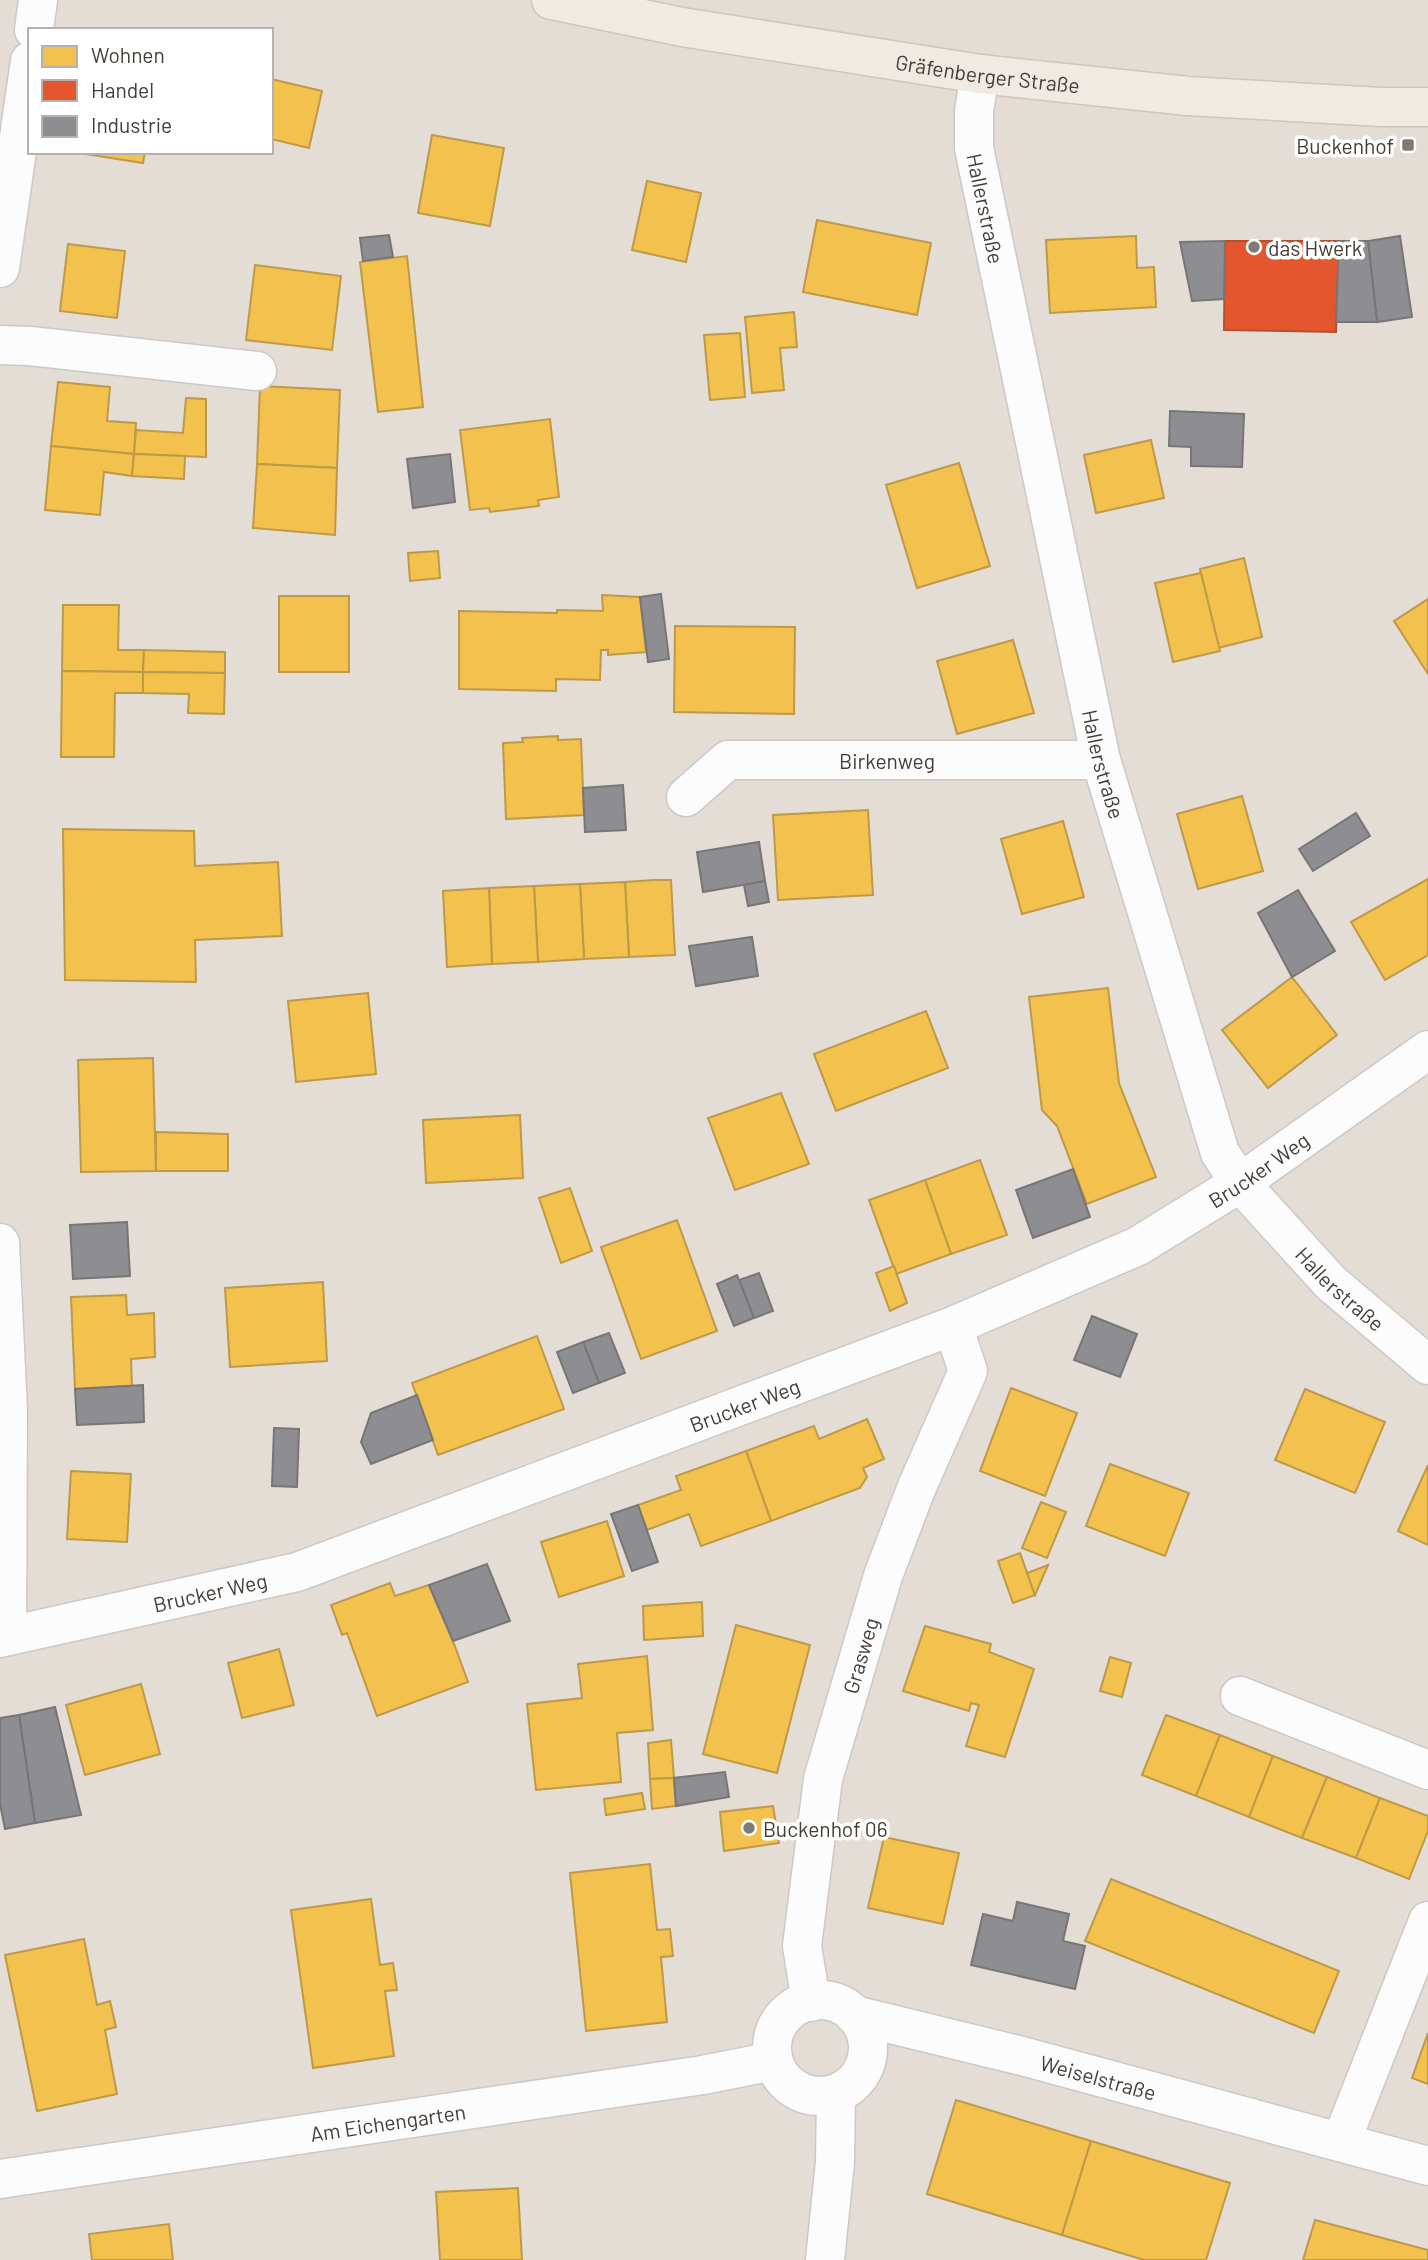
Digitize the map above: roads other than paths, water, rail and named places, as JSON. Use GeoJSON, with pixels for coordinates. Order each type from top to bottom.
{"type":"FeatureCollection","features":[{"type":"Feature","properties":{"kind":"main road","name":"Gräfenberger Straße"},"geometry":{"type":"LineString","coordinates":[[551,0],[646,21],[980,74],[1188,96],[1381,107],[1428,107]]}},
{"type":"Feature","properties":{"kind":"street"},"geometry":{"type":"LineString","coordinates":[[34,28],[38,0]]}},
{"type":"Feature","properties":{"kind":"street","name":"Hallerstraße"},"geometry":{"type":"LineString","coordinates":[[980,74],[974,111],[974,148],[1101,760],[1220,1153],[1240,1183],[1331,1283],[1428,1365]]}},
{"type":"Feature","properties":{"kind":"street"},"geometry":{"type":"LineString","coordinates":[[0,268],[28,75]]}},
{"type":"Feature","properties":{"kind":"street"},"geometry":{"type":"LineString","coordinates":[[0,345],[257,371]]}},
{"type":"Feature","properties":{"kind":"street","name":"Birkenweg"},"geometry":{"type":"LineString","coordinates":[[686,797],[729,760],[1101,760]]}},
{"type":"Feature","properties":{"kind":"street","name":"Brucker Weg"},"geometry":{"type":"LineString","coordinates":[[4,1637],[297,1572],[953,1326],[1138,1246],[1240,1183],[1428,1050]]}},
{"type":"Feature","properties":{"kind":"street"},"geometry":{"type":"LineString","coordinates":[[0,1243],[8,1411],[4,1637]]}},
{"type":"Feature","properties":{"kind":"street","name":"Grasweg"},"geometry":{"type":"LineString","coordinates":[[811,2002],[802,1946],[823,1779],[883,1576],[916,1489],[968,1371],[953,1326]]}},
{"type":"Feature","properties":{"kind":"street"},"geometry":{"type":"LineString","coordinates":[[1240,1696],[1428,1770]]}},
{"type":"Feature","properties":{"kind":"street"},"geometry":{"type":"LineString","coordinates":[[1341,2141],[1428,1921]]}},
{"type":"Feature","properties":{"kind":"street"},"geometry":{"type":"LineString","coordinates":[[827,2001],[854,2015],[863,2028],[868,2044],[861,2073],[850,2085],[836,2094],[821,2096],[805,2094],[785,2081],[773,2061],[771,2045],[775,2031],[784,2017],[796,2007],[827,2001]]}},
{"type":"Feature","properties":{"kind":"street","name":"Weiselstraße"},"geometry":{"type":"LineString","coordinates":[[854,2015],[1023,2056],[1428,2166]]}},
{"type":"Feature","properties":{"kind":"street","name":"Am Eichengarten"},"geometry":{"type":"LineString","coordinates":[[0,2179],[689,2077],[773,2061]]}},
{"type":"Feature","properties":{"kind":"street"},"geometry":{"type":"LineString","coordinates":[[825,2260],[835,2162],[836,2094]]}},
{"type":"Feature","properties":{"kind":"place","name":"Buckenhof"},"geometry":{"type":"Point","coordinates":[1408,145]}},
{"type":"Feature","properties":{"kind":"place","name":"das Hwerk"},"geometry":{"type":"Point","coordinates":[1254,247]}},
{"type":"Feature","properties":{"kind":"place","name":"Buckenhof 06"},"geometry":{"type":"Point","coordinates":[749,1828]}}]}
